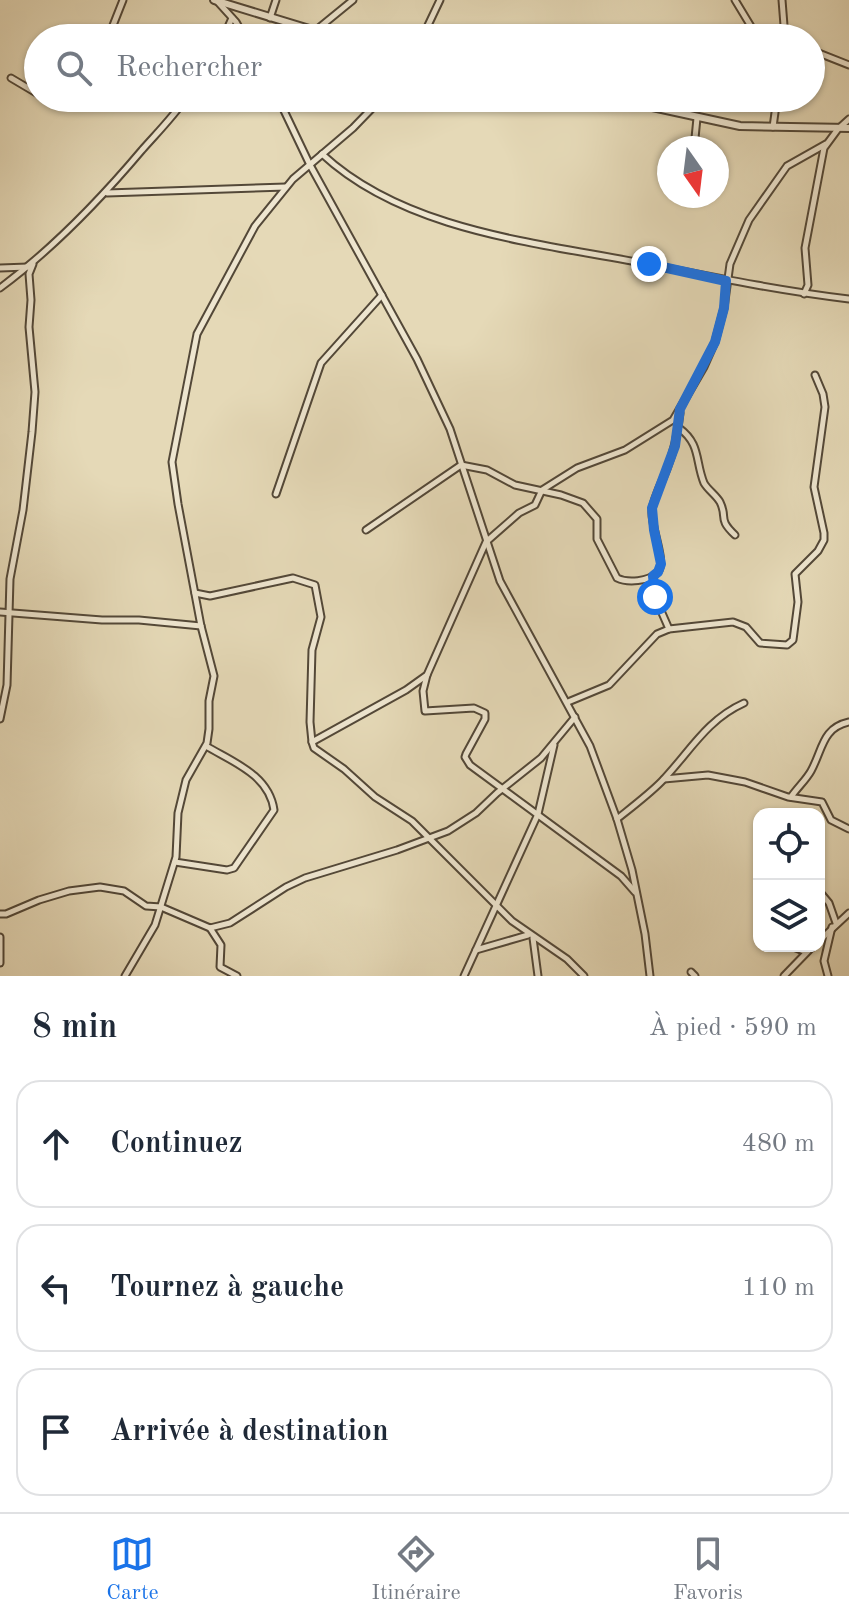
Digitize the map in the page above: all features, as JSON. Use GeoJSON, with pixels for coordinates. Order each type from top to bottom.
{"type":"FeatureCollection","features":[{"type":"Feature","properties":{"kind":"street"},"geometry":{"type":"LineString","coordinates":[[114,24],[123,0]]}},
{"type":"Feature","properties":{"kind":"street"},"geometry":{"type":"LineString","coordinates":[[215,0],[289,24]]}},
{"type":"Feature","properties":{"kind":"street"},"geometry":{"type":"LineString","coordinates":[[215,0],[236,24]]}},
{"type":"Feature","properties":{"kind":"street"},"geometry":{"type":"LineString","coordinates":[[270,18],[276,0]]}},
{"type":"Feature","properties":{"kind":"street"},"geometry":{"type":"LineString","coordinates":[[324,24],[353,0]]}},
{"type":"Feature","properties":{"kind":"street"},"geometry":{"type":"LineString","coordinates":[[429,24],[440,0]]}},
{"type":"Feature","properties":{"kind":"street"},"geometry":{"type":"LineString","coordinates":[[735,0],[750,24]]}},
{"type":"Feature","properties":{"kind":"street"},"geometry":{"type":"LineString","coordinates":[[782,0],[784,24]]}},
{"type":"Feature","properties":{"kind":"street"},"geometry":{"type":"LineString","coordinates":[[229,24],[232,18]]}},
{"type":"Feature","properties":{"kind":"street"},"geometry":{"type":"LineString","coordinates":[[825,56],[849,65]]}},
{"type":"Feature","properties":{"kind":"street"},"geometry":{"type":"LineString","coordinates":[[11,78],[24,86]]}},
{"type":"Feature","properties":{"kind":"street"},"geometry":{"type":"LineString","coordinates":[[0,288],[31,265],[106,193],[176,112]]}},
{"type":"Feature","properties":{"kind":"street"},"geometry":{"type":"LineString","coordinates":[[285,112],[310,165],[417,359],[444,416],[500,581],[590,746],[617,819],[638,895],[650,976]]}},
{"type":"Feature","properties":{"kind":"street"},"geometry":{"type":"LineString","coordinates":[[125,976],[151,933],[161,907],[175,862],[178,813],[186,780],[206,746],[209,729],[209,701],[214,676],[194,592],[172,462],[197,334],[255,226],[286,187],[367,112]]}},
{"type":"Feature","properties":{"kind":"street"},"geometry":{"type":"LineString","coordinates":[[671,112],[740,126],[849,128]]}},
{"type":"Feature","properties":{"kind":"street"},"geometry":{"type":"LineString","coordinates":[[773,128],[775,112]]}},
{"type":"Feature","properties":{"kind":"street"},"geometry":{"type":"LineString","coordinates":[[695,136],[697,118]]}},
{"type":"Feature","properties":{"kind":"street"},"geometry":{"type":"LineString","coordinates":[[638,895],[621,876],[470,765],[465,757],[485,719],[485,713],[474,708],[427,713],[423,691],[427,675],[486,542],[519,513],[535,505],[542,490],[577,468],[625,450],[669,424],[715,342],[724,308],[730,264],[749,220],[785,170],[826,144],[849,119]]}},
{"type":"Feature","properties":{"kind":"street"},"geometry":{"type":"LineString","coordinates":[[804,294],[808,285],[805,248],[826,144]]}},
{"type":"Feature","properties":{"kind":"street"},"geometry":{"type":"LineString","coordinates":[[322,154],[337,168],[374,190],[454,225],[552,248],[726,281],[849,299]]}},
{"type":"Feature","properties":{"kind":"street"},"geometry":{"type":"LineString","coordinates":[[106,193],[286,187]]}},
{"type":"Feature","properties":{"kind":"street"},"geometry":{"type":"LineString","coordinates":[[0,268],[31,265]]}},
{"type":"Feature","properties":{"kind":"street"},"geometry":{"type":"LineString","coordinates":[[0,719],[7,685],[10,579],[23,510],[35,392],[29,327],[31,265]]}},
{"type":"Feature","properties":{"kind":"street"},"geometry":{"type":"LineString","coordinates":[[276,494],[321,363],[382,295]]}},
{"type":"Feature","properties":{"kind":"street"},"geometry":{"type":"LineString","coordinates":[[568,702],[609,685],[657,634],[669,629],[733,622],[746,627],[760,643],[787,645],[793,640],[798,602],[795,574],[818,551],[824,533],[814,487],[825,407],[815,375]]}},
{"type":"Feature","properties":{"kind":"street"},"geometry":{"type":"LineString","coordinates":[[366,530],[461,465],[487,470],[515,485],[575,500],[591,510],[598,521],[597,539],[619,580],[633,582],[653,576],[661,564],[652,508],[679,428],[680,409]]}},
{"type":"Feature","properties":{"kind":"street"},"geometry":{"type":"LineString","coordinates":[[679,428],[695,445],[705,483],[719,500],[725,525],[735,535]]}},
{"type":"Feature","properties":{"kind":"street"},"geometry":{"type":"LineString","coordinates":[[653,576],[655,597],[669,629]]}},
{"type":"Feature","properties":{"kind":"street"},"geometry":{"type":"LineString","coordinates":[[194,592],[210,596],[293,578],[315,585],[321,617],[312,650],[310,722],[314,748],[431,838],[496,906],[531,936],[567,959],[584,976]]}},
{"type":"Feature","properties":{"kind":"street"},"geometry":{"type":"LineString","coordinates":[[0,612],[201,626]]}},
{"type":"Feature","properties":{"kind":"street"},"geometry":{"type":"LineString","coordinates":[[0,652],[8,660]]}},
{"type":"Feature","properties":{"kind":"street"},"geometry":{"type":"LineString","coordinates":[[312,742],[427,675]]}},
{"type":"Feature","properties":{"kind":"street"},"geometry":{"type":"LineString","coordinates":[[617,819],[664,779],[704,731],[724,713],[744,703]]}},
{"type":"Feature","properties":{"kind":"street"},"geometry":{"type":"LineString","coordinates":[[210,928],[230,923],[305,878],[448,831],[476,813],[541,758],[575,717]]}},
{"type":"Feature","properties":{"kind":"street"},"geometry":{"type":"LineString","coordinates":[[791,797],[808,775],[827,735],[836,726],[849,722]]}},
{"type":"Feature","properties":{"kind":"street"},"geometry":{"type":"LineString","coordinates":[[464,976],[538,814],[554,744]]}},
{"type":"Feature","properties":{"kind":"street"},"geometry":{"type":"LineString","coordinates":[[175,862],[227,870],[234,868],[274,810],[263,782],[206,746]]}},
{"type":"Feature","properties":{"kind":"street"},"geometry":{"type":"LineString","coordinates":[[664,779],[708,775],[822,802],[831,820],[849,829]]}},
{"type":"Feature","properties":{"kind":"street"},"geometry":{"type":"LineString","coordinates":[[0,914],[69,891],[100,887],[124,891],[146,906],[161,907],[210,928],[221,945],[220,967],[237,976]]}},
{"type":"Feature","properties":{"kind":"street"},"geometry":{"type":"LineString","coordinates":[[825,899],[833,910],[834,926],[824,961],[828,976]]}},
{"type":"Feature","properties":{"kind":"street"},"geometry":{"type":"LineString","coordinates":[[825,935],[849,913]]}},
{"type":"Feature","properties":{"kind":"street"},"geometry":{"type":"LineString","coordinates":[[475,950],[531,936]]}},
{"type":"Feature","properties":{"kind":"street"},"geometry":{"type":"LineString","coordinates":[[531,936],[538,976]]}},
{"type":"Feature","properties":{"kind":"street"},"geometry":{"type":"LineString","coordinates":[[0,937],[0,963]]}},
{"type":"Feature","properties":{"kind":"street"},"geometry":{"type":"LineString","coordinates":[[784,976],[806,952]]}},
{"type":"Feature","properties":{"kind":"route"},"geometry":{"type":"LineString","coordinates":[[649,264],[726,281],[724,308],[715,342],[680,409],[675,446],[652,508],[661,564],[653,576],[655,597]]}}]}
